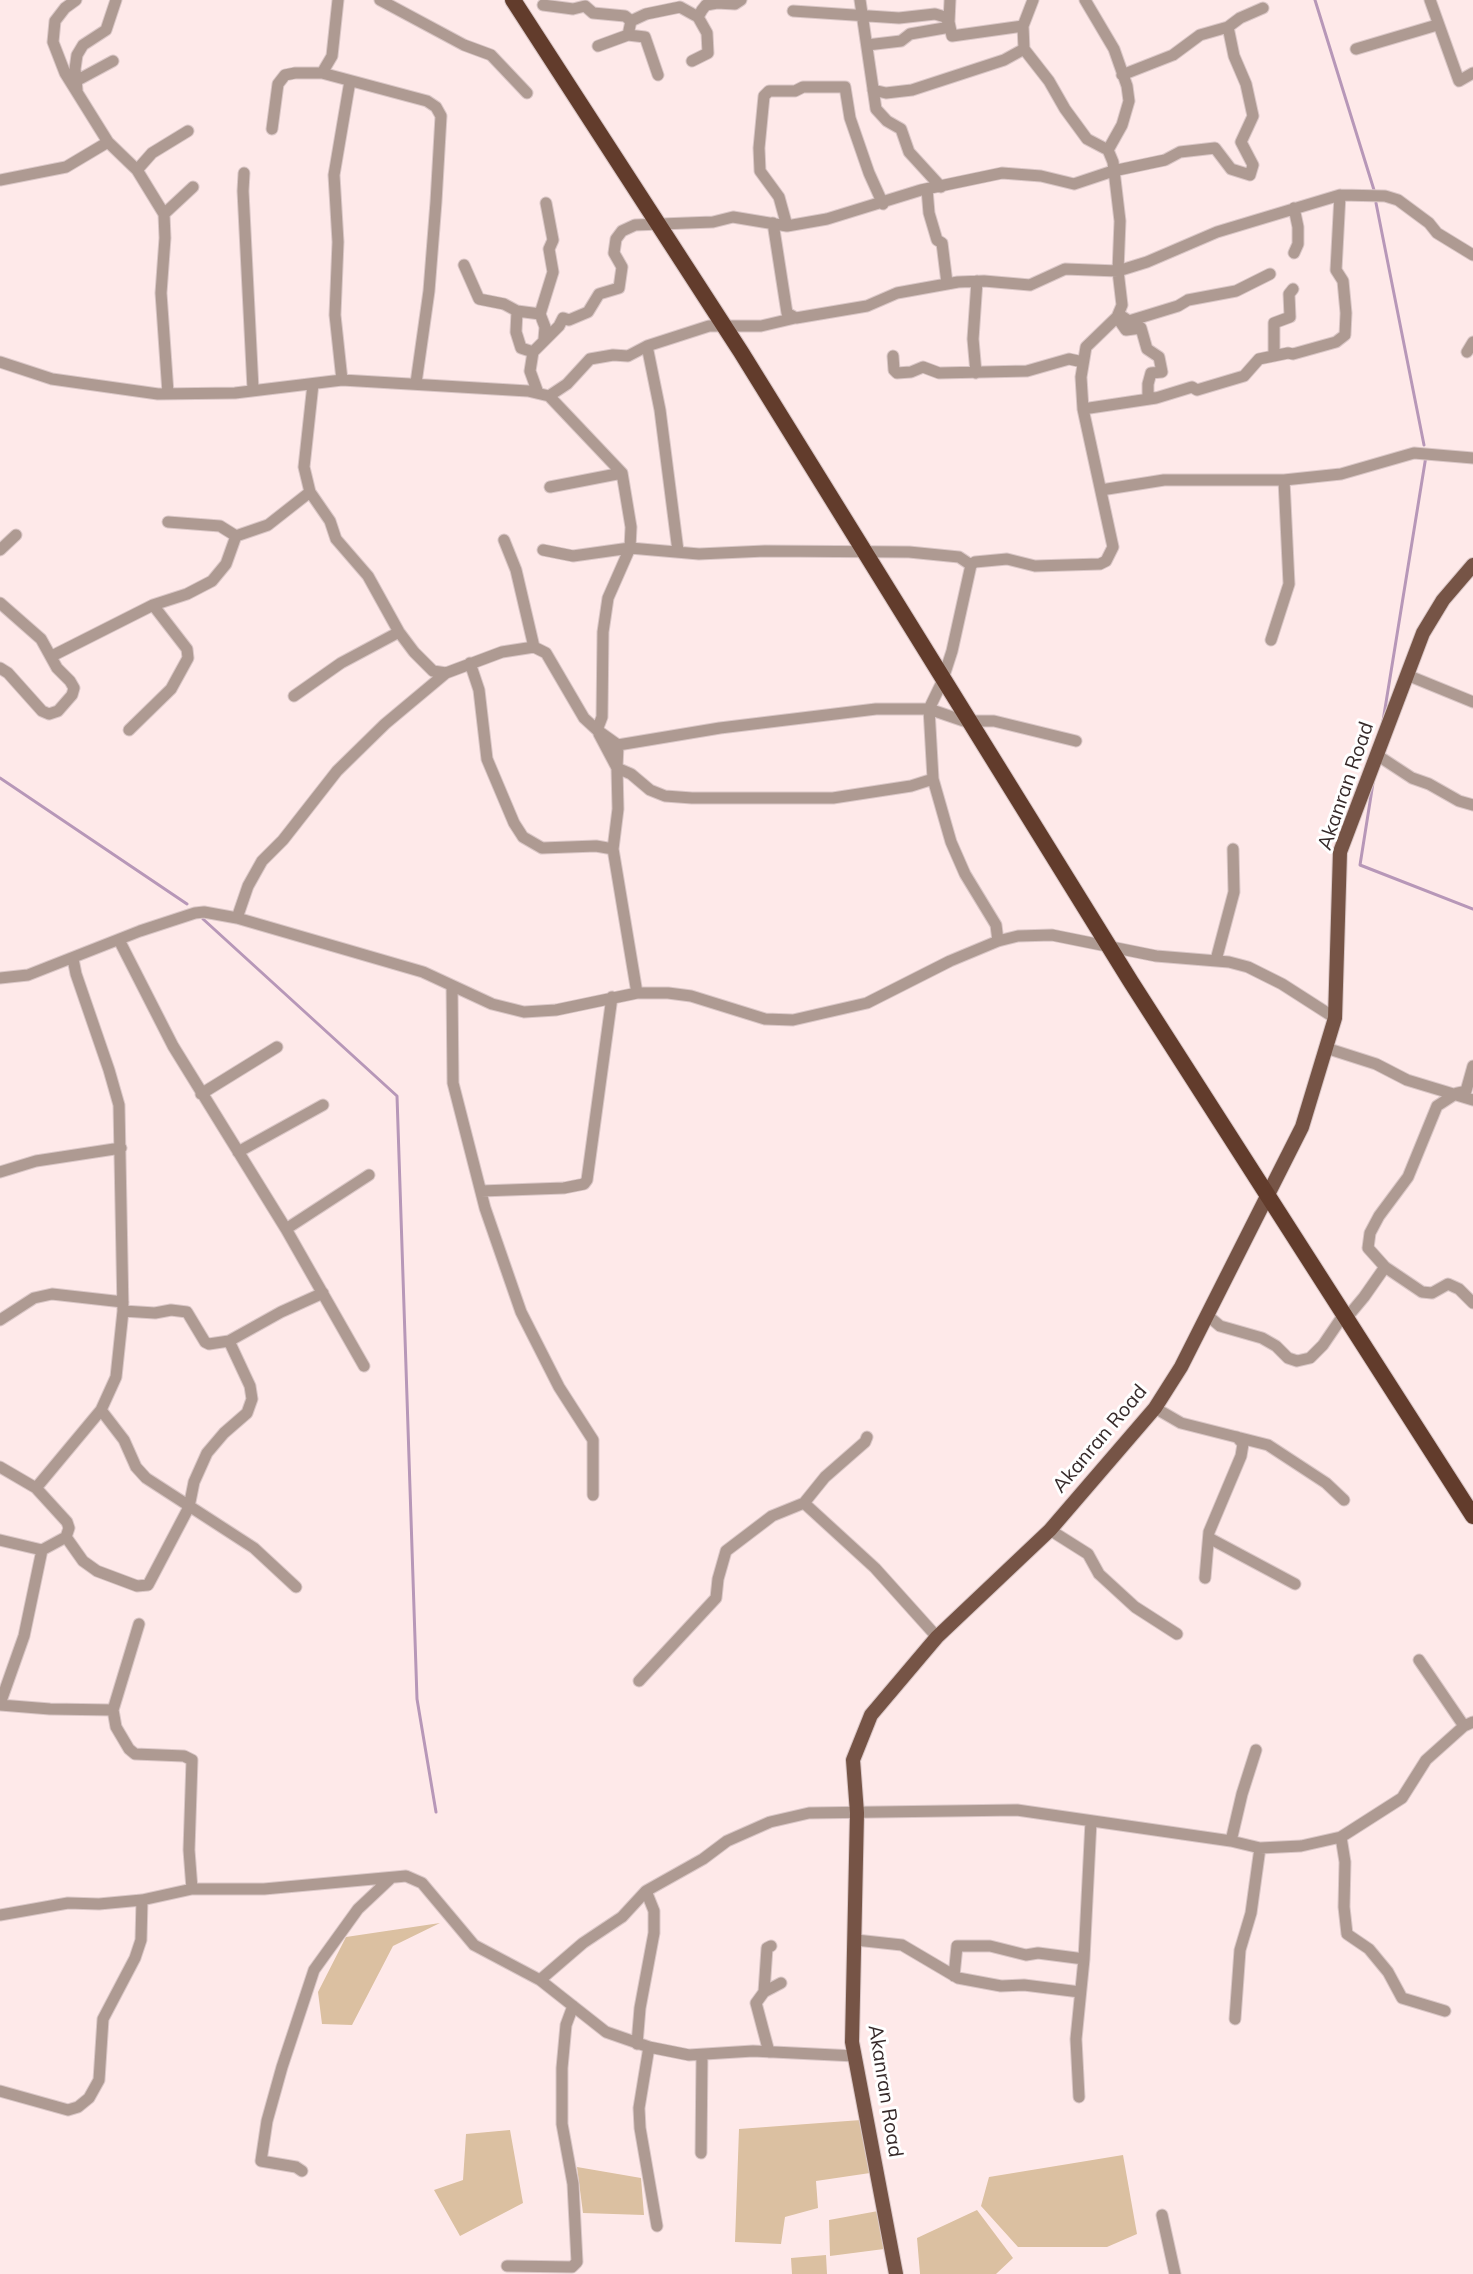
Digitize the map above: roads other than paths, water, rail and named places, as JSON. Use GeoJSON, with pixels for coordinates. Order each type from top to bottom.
{"type":"FeatureCollection","features":[{"type":"Feature","properties":{"kind":"highway"},"geometry":{"type":"LineString","coordinates":[[513,0],[741,352],[1131,982],[1473,1516]]}},
{"type":"Feature","properties":{"kind":"main road","name":"Akanran Road"},"geometry":{"type":"LineString","coordinates":[[896,2274],[852,2042],[857,1813],[853,1760],[871,1715],[937,1637],[1050,1530],[1155,1408],[1181,1367],[1302,1127],[1335,1018],[1340,852],[1423,633],[1443,600],[1473,565]]}},
{"type":"Feature","properties":{"kind":"street"},"geometry":{"type":"LineString","coordinates":[[76,0],[55,21],[53,42],[65,73],[108,142],[137,170],[164,214],[161,293],[168,393]]}},
{"type":"Feature","properties":{"kind":"street"},"geometry":{"type":"LineString","coordinates":[[78,95],[77,55],[83,45],[106,30],[116,0]]}},
{"type":"Feature","properties":{"kind":"street"},"geometry":{"type":"LineString","coordinates":[[322,73],[332,56],[338,0]]}},
{"type":"Feature","properties":{"kind":"street"},"geometry":{"type":"LineString","coordinates":[[380,0],[464,45],[491,55],[527,93]]}},
{"type":"Feature","properties":{"kind":"street"},"geometry":{"type":"LineString","coordinates":[[692,61],[708,53],[707,33],[693,0]]}},
{"type":"Feature","properties":{"kind":"street"},"geometry":{"type":"LineString","coordinates":[[698,17],[706,5],[735,4],[741,0]]}},
{"type":"Feature","properties":{"kind":"street"},"geometry":{"type":"LineString","coordinates":[[860,0],[876,109],[887,121],[901,129],[909,152],[941,187]]}},
{"type":"Feature","properties":{"kind":"street"},"geometry":{"type":"LineString","coordinates":[[949,25],[950,0]]}},
{"type":"Feature","properties":{"kind":"street"},"geometry":{"type":"LineString","coordinates":[[1033,0],[1023,26],[1024,49],[1087,139],[1108,150]]}},
{"type":"Feature","properties":{"kind":"street"},"geometry":{"type":"LineString","coordinates":[[998,941],[996,925],[965,874],[951,842],[933,779],[929,709],[952,651],[971,565],[1007,559],[1035,566],[1100,564],[1106,561],[1113,544],[1083,409],[1083,362],[1086,347],[1117,317],[1122,305],[1118,271],[1120,221],[1108,150],[1122,125],[1129,101],[1114,49],[1085,0]]}},
{"type":"Feature","properties":{"kind":"street"},"geometry":{"type":"LineString","coordinates":[[1430,0],[1459,81],[1473,73]]}},
{"type":"Feature","properties":{"kind":"street"},"geometry":{"type":"LineString","coordinates":[[543,5],[562,4],[573,9],[585,6],[593,13],[625,16],[631,21]]}},
{"type":"Feature","properties":{"kind":"street"},"geometry":{"type":"LineString","coordinates":[[631,21],[646,14],[680,7],[698,17]]}},
{"type":"Feature","properties":{"kind":"street"},"geometry":{"type":"LineString","coordinates":[[1122,75],[1173,55],[1200,35],[1228,27],[1263,8]]}},
{"type":"Feature","properties":{"kind":"street"},"geometry":{"type":"LineString","coordinates":[[793,11],[899,18],[935,14],[945,17],[954,37],[1023,26]]}},
{"type":"Feature","properties":{"kind":"street"},"geometry":{"type":"LineString","coordinates":[[628,35],[631,21]]}},
{"type":"Feature","properties":{"kind":"street"},"geometry":{"type":"LineString","coordinates":[[867,45],[901,41],[910,34],[949,25]]}},
{"type":"Feature","properties":{"kind":"street"},"geometry":{"type":"LineString","coordinates":[[1356,49],[1437,25]]}},
{"type":"Feature","properties":{"kind":"street"},"geometry":{"type":"LineString","coordinates":[[933,779],[911,786],[833,798],[692,798],[665,796],[650,790],[631,774],[617,768],[597,730],[602,717],[603,632],[608,598],[630,548],[631,527],[622,473],[544,394],[530,371],[533,352],[563,318],[569,320],[588,312],[599,294],[619,288],[622,267],[614,253],[616,239],[635,225],[713,222],[733,217],[787,226],[827,219],[927,189],[1002,173],[1041,176],[1074,184],[1113,171],[1165,160],[1180,152],[1215,148],[1231,169],[1250,175],[1253,165],[1241,142],[1253,116],[1228,27]]}},
{"type":"Feature","properties":{"kind":"street"},"geometry":{"type":"LineString","coordinates":[[598,46],[628,35],[645,37],[658,75]]}},
{"type":"Feature","properties":{"kind":"street"},"geometry":{"type":"LineString","coordinates":[[873,90],[886,93],[912,90],[1004,60],[1024,49]]}},
{"type":"Feature","properties":{"kind":"street"},"geometry":{"type":"LineString","coordinates":[[76,81],[113,61]]}},
{"type":"Feature","properties":{"kind":"street"},"geometry":{"type":"LineString","coordinates":[[272,129],[278,84],[285,75],[295,73],[322,73],[427,101],[436,107],[441,116],[429,291],[416,383]]}},
{"type":"Feature","properties":{"kind":"street"},"geometry":{"type":"LineString","coordinates":[[342,380],[335,315],[338,242],[334,175],[350,81]]}},
{"type":"Feature","properties":{"kind":"street"},"geometry":{"type":"LineString","coordinates":[[787,226],[779,197],[760,171],[764,96],[769,91],[845,87],[850,118],[883,204]]}},
{"type":"Feature","properties":{"kind":"street"},"geometry":{"type":"LineString","coordinates":[[137,170],[152,153],[188,131]]}},
{"type":"Feature","properties":{"kind":"street"},"geometry":{"type":"LineString","coordinates":[[0,180],[66,167],[108,142]]}},
{"type":"Feature","properties":{"kind":"street"},"geometry":{"type":"LineString","coordinates":[[244,173],[253,389]]}},
{"type":"Feature","properties":{"kind":"street"},"geometry":{"type":"LineString","coordinates":[[164,214],[193,187]]}},
{"type":"Feature","properties":{"kind":"street"},"geometry":{"type":"LineString","coordinates":[[927,189],[929,213],[937,240],[942,243],[947,283]]}},
{"type":"Feature","properties":{"kind":"street"},"geometry":{"type":"LineString","coordinates":[[1083,409],[1156,398],[1192,387],[1197,390],[1244,376],[1259,359],[1323,347],[1345,335],[1343,281],[1336,270],[1340,195]]}},
{"type":"Feature","properties":{"kind":"street"},"geometry":{"type":"LineString","coordinates":[[0,362],[52,379],[139,392],[235,393],[342,380],[544,394],[567,384],[590,359],[628,356],[647,346],[709,326],[761,326],[867,306],[897,293],[947,283],[977,281],[1030,285],[1065,269],[1118,271],[1217,232],[1340,195],[1385,196],[1398,200],[1429,223],[1437,233],[1473,255]]}},
{"type":"Feature","properties":{"kind":"street"},"geometry":{"type":"LineString","coordinates":[[544,339],[545,327],[540,314],[553,272],[549,249],[553,240],[546,203]]}},
{"type":"Feature","properties":{"kind":"street"},"geometry":{"type":"LineString","coordinates":[[1294,208],[1298,236],[1294,253]]}},
{"type":"Feature","properties":{"kind":"street"},"geometry":{"type":"LineString","coordinates":[[773,223],[787,313],[796,318]]}},
{"type":"Feature","properties":{"kind":"street"},"geometry":{"type":"LineString","coordinates":[[464,265],[479,299],[504,304],[517,311],[540,314]]}},
{"type":"Feature","properties":{"kind":"street"},"geometry":{"type":"LineString","coordinates":[[1117,317],[1129,321],[1188,300],[1236,291],[1270,274]]}},
{"type":"Feature","properties":{"kind":"street"},"geometry":{"type":"LineString","coordinates":[[976,373],[973,339],[977,281]]}},
{"type":"Feature","properties":{"kind":"street"},"geometry":{"type":"LineString","coordinates":[[1274,356],[1274,323],[1290,317],[1289,294],[1293,289]]}},
{"type":"Feature","properties":{"kind":"street"},"geometry":{"type":"LineString","coordinates":[[517,311],[516,332],[521,348],[533,352]]}},
{"type":"Feature","properties":{"kind":"street"},"geometry":{"type":"LineString","coordinates":[[1117,317],[1126,330],[1141,328],[1147,349],[1159,357],[1162,372],[1151,373],[1148,384],[1148,397],[1156,398]]}},
{"type":"Feature","properties":{"kind":"street"},"geometry":{"type":"LineString","coordinates":[[647,346],[660,410],[678,551]]}},
{"type":"Feature","properties":{"kind":"street"},"geometry":{"type":"LineString","coordinates":[[893,356],[897,373],[923,367],[939,373],[1027,371],[1069,359],[1083,362]]}},
{"type":"Feature","properties":{"kind":"street"},"geometry":{"type":"LineString","coordinates":[[313,384],[304,467],[310,492],[330,521],[337,541],[376,588],[399,632],[433,671],[446,673]]}},
{"type":"Feature","properties":{"kind":"street"},"geometry":{"type":"LineString","coordinates":[[1101,490],[1164,480],[1284,480],[1363,470],[1385,460],[1414,453],[1473,458]]}},
{"type":"Feature","properties":{"kind":"street"},"geometry":{"type":"LineString","coordinates":[[550,487],[622,473]]}},
{"type":"Feature","properties":{"kind":"street"},"geometry":{"type":"LineString","coordinates":[[1271,640],[1289,584],[1284,480]]}},
{"type":"Feature","properties":{"kind":"street"},"geometry":{"type":"LineString","coordinates":[[236,536],[268,525],[310,492]]}},
{"type":"Feature","properties":{"kind":"street"},"geometry":{"type":"LineString","coordinates":[[168,522],[220,526],[236,536]]}},
{"type":"Feature","properties":{"kind":"street"},"geometry":{"type":"LineString","coordinates":[[0,550],[16,535]]}},
{"type":"Feature","properties":{"kind":"street"},"geometry":{"type":"LineString","coordinates":[[52,656],[153,605],[187,594],[212,581],[226,564],[236,536]]}},
{"type":"Feature","properties":{"kind":"street"},"geometry":{"type":"LineString","coordinates":[[504,540],[516,570],[534,647]]}},
{"type":"Feature","properties":{"kind":"street"},"geometry":{"type":"LineString","coordinates":[[543,550],[588,556],[630,548],[699,554],[909,552],[959,557],[971,565]]}},
{"type":"Feature","properties":{"kind":"street"},"geometry":{"type":"LineString","coordinates":[[0,603],[41,639],[57,668],[74,688],[72,695],[53,714],[42,711],[0,668]]}},
{"type":"Feature","properties":{"kind":"street"},"geometry":{"type":"LineString","coordinates":[[129,730],[171,689],[188,658],[187,649],[153,605]]}},
{"type":"Feature","properties":{"kind":"street"},"geometry":{"type":"LineString","coordinates":[[294,696],[341,663],[399,632]]}},
{"type":"Feature","properties":{"kind":"street"},"geometry":{"type":"LineString","coordinates":[[237,918],[248,886],[262,861],[283,840],[337,771],[385,724],[446,673],[502,652],[534,647],[546,653],[584,718],[618,745],[720,728],[876,709],[929,709],[964,721],[994,721],[1076,741]]}},
{"type":"Feature","properties":{"kind":"street"},"geometry":{"type":"LineString","coordinates":[[470,663],[479,690],[487,759],[523,837],[542,848],[596,846],[613,849]]}},
{"type":"Feature","properties":{"kind":"street"},"geometry":{"type":"LineString","coordinates":[[1407,675],[1473,702]]}},
{"type":"Feature","properties":{"kind":"street"},"geometry":{"type":"LineString","coordinates":[[618,745],[618,809],[613,849],[637,993]]}},
{"type":"Feature","properties":{"kind":"street"},"geometry":{"type":"LineString","coordinates":[[1377,755],[1412,778],[1473,805]]}},
{"type":"Feature","properties":{"kind":"street"},"geometry":{"type":"LineString","coordinates":[[1216,960],[1234,892],[1233,849]]}},
{"type":"Feature","properties":{"kind":"street"},"geometry":{"type":"LineString","coordinates":[[0,978],[28,975],[195,913],[237,918],[423,972],[492,1004],[524,1012],[556,1010],[637,993],[668,993],[691,996],[765,1019],[793,1020],[867,1003],[950,961],[998,941],[1018,936],[1052,935],[1156,956],[1216,960],[1248,967],[1335,1018]]}},
{"type":"Feature","properties":{"kind":"street"},"geometry":{"type":"LineString","coordinates":[[119,940],[173,1046],[286,1229],[364,1366]]}},
{"type":"Feature","properties":{"kind":"street"},"geometry":{"type":"LineString","coordinates":[[36,1488],[101,1410],[116,1377],[123,1307],[119,1105],[73,959]]}},
{"type":"Feature","properties":{"kind":"street"},"geometry":{"type":"LineString","coordinates":[[452,986],[453,1083],[481,1191],[521,1312],[559,1387],[593,1440],[593,1495]]}},
{"type":"Feature","properties":{"kind":"street"},"geometry":{"type":"LineString","coordinates":[[481,1191],[564,1188],[584,1184],[587,1180],[612,997]]}},
{"type":"Feature","properties":{"kind":"street"},"geometry":{"type":"LineString","coordinates":[[201,1094],[277,1047]]}},
{"type":"Feature","properties":{"kind":"street"},"geometry":{"type":"LineString","coordinates":[[1326,1048],[1376,1064],[1407,1080],[1473,1100]]}},
{"type":"Feature","properties":{"kind":"street"},"geometry":{"type":"LineString","coordinates":[[1473,1066],[1466,1091],[1437,1106],[1408,1177],[1370,1233],[1368,1248],[1385,1267],[1422,1292],[1432,1293],[1448,1284],[1459,1289],[1473,1303]]}},
{"type":"Feature","properties":{"kind":"street"},"geometry":{"type":"LineString","coordinates":[[238,1152],[323,1105]]}},
{"type":"Feature","properties":{"kind":"street"},"geometry":{"type":"LineString","coordinates":[[0,1172],[36,1161],[121,1148]]}},
{"type":"Feature","properties":{"kind":"street"},"geometry":{"type":"LineString","coordinates":[[286,1229],[369,1175]]}},
{"type":"Feature","properties":{"kind":"street"},"geometry":{"type":"LineString","coordinates":[[1207,1315],[1220,1326],[1262,1338],[1288,1358],[1297,1361],[1310,1358],[1340,1320],[1349,1315],[1364,1297],[1385,1267]]}},
{"type":"Feature","properties":{"kind":"street"},"geometry":{"type":"LineString","coordinates":[[0,1320],[34,1298],[52,1294],[123,1307],[187,1312],[209,1344],[229,1341],[323,1293]]}},
{"type":"Feature","properties":{"kind":"street"},"geometry":{"type":"LineString","coordinates":[[66,1537],[83,1561],[97,1571],[145,1587],[189,1507],[194,1482],[207,1453],[247,1413],[252,1399],[250,1386],[229,1341]]}},
{"type":"Feature","properties":{"kind":"street"},"geometry":{"type":"LineString","coordinates":[[1155,1408],[1181,1423],[1268,1445],[1326,1483],[1344,1500]]}},
{"type":"Feature","properties":{"kind":"street"},"geometry":{"type":"LineString","coordinates":[[101,1410],[124,1440],[136,1467],[146,1478],[254,1548],[296,1587]]}},
{"type":"Feature","properties":{"kind":"street"},"geometry":{"type":"LineString","coordinates":[[639,1681],[716,1598],[726,1551],[772,1516],[804,1503],[825,1477],[867,1437]]}},
{"type":"Feature","properties":{"kind":"street"},"geometry":{"type":"LineString","coordinates":[[1205,1578],[1209,1532],[1241,1456],[1243,1444],[1237,1437]]}},
{"type":"Feature","properties":{"kind":"street"},"geometry":{"type":"LineString","coordinates":[[0,1467],[36,1488],[69,1528],[66,1537],[42,1550],[0,1540]]}},
{"type":"Feature","properties":{"kind":"street"},"geometry":{"type":"LineString","coordinates":[[804,1503],[875,1568],[937,1637]]}},
{"type":"Feature","properties":{"kind":"street"},"geometry":{"type":"LineString","coordinates":[[1050,1530],[1088,1554],[1099,1574],[1135,1607],[1177,1634]]}},
{"type":"Feature","properties":{"kind":"street"},"geometry":{"type":"LineString","coordinates":[[1209,1538],[1295,1584]]}},
{"type":"Feature","properties":{"kind":"street"},"geometry":{"type":"LineString","coordinates":[[42,1550],[24,1636],[0,1704],[113,1710]]}},
{"type":"Feature","properties":{"kind":"street"},"geometry":{"type":"LineString","coordinates":[[139,1624],[113,1710],[116,1727],[135,1754],[184,1756],[192,1760],[189,1850],[192,1889]]}},
{"type":"Feature","properties":{"kind":"street"},"geometry":{"type":"LineString","coordinates":[[540,1980],[583,1943],[622,1917],[646,1891],[703,1859],[727,1841],[770,1822],[809,1813],[1017,1810],[1231,1841],[1260,1848],[1301,1846],[1341,1837],[1402,1798],[1426,1760],[1469,1724],[1419,1660]]}},
{"type":"Feature","properties":{"kind":"street"},"geometry":{"type":"LineString","coordinates":[[1231,1841],[1256,1750]]}},
{"type":"Feature","properties":{"kind":"street"},"geometry":{"type":"LineString","coordinates":[[1079,2097],[1076,2039],[1084,1959],[1091,1821]]}},
{"type":"Feature","properties":{"kind":"street"},"geometry":{"type":"LineString","coordinates":[[1341,1837],[1345,1862],[1347,1934],[1369,1949],[1388,1972],[1402,1998],[1445,2011]]}},
{"type":"Feature","properties":{"kind":"street"},"geometry":{"type":"LineString","coordinates":[[1235,2019],[1240,1950],[1251,1913],[1260,1848]]}},
{"type":"Feature","properties":{"kind":"street"},"geometry":{"type":"LineString","coordinates":[[0,1915],[68,1903],[142,1900],[192,1889],[264,1889],[406,1876],[422,1883],[474,1945],[540,1980],[606,2032],[643,2046],[689,2055],[769,2052],[855,2056]]}},
{"type":"Feature","properties":{"kind":"street"},"geometry":{"type":"LineString","coordinates":[[302,2171],[296,2167],[261,2161],[267,2121],[282,2067],[314,1970],[358,1909],[391,1878]]}},
{"type":"Feature","properties":{"kind":"street"},"geometry":{"type":"LineString","coordinates":[[646,1891],[654,1911],[654,1933],[640,2008],[643,2046],[639,2108],[657,2226]]}},
{"type":"Feature","properties":{"kind":"street"},"geometry":{"type":"LineString","coordinates":[[0,2091],[68,2110],[89,2098],[99,2080],[103,2019],[141,1940],[142,1900]]}},
{"type":"Feature","properties":{"kind":"street"},"geometry":{"type":"LineString","coordinates":[[856,1940],[902,1945],[954,1976],[1001,1986],[1024,1985],[1080,1992]]}},
{"type":"Feature","properties":{"kind":"street"},"geometry":{"type":"LineString","coordinates":[[764,1992],[767,1948],[771,1946]]}},
{"type":"Feature","properties":{"kind":"street"},"geometry":{"type":"LineString","coordinates":[[954,1976],[957,1946],[990,1946],[1026,1955],[1038,1953],[1084,1959]]}},
{"type":"Feature","properties":{"kind":"street"},"geometry":{"type":"LineString","coordinates":[[769,2052],[756,2003],[764,1992],[781,1983]]}},
{"type":"Feature","properties":{"kind":"street"},"geometry":{"type":"LineString","coordinates":[[507,2266],[572,2267],[577,2262],[579,2254],[573,2184],[562,2124],[566,2025],[573,2006]]}},
{"type":"Feature","properties":{"kind":"street"},"geometry":{"type":"LineString","coordinates":[[701,2153],[702,2055]]}},
{"type":"Feature","properties":{"kind":"street"},"geometry":{"type":"LineString","coordinates":[[1162,2215],[1175,2274]]}},
{"type":"Feature","properties":{"kind":"waterway"},"geometry":{"type":"LineString","coordinates":[[1315,0],[1374,190]]}},
{"type":"Feature","properties":{"kind":"waterway"},"geometry":{"type":"LineString","coordinates":[[1376,203],[1424,445]]}},
{"type":"Feature","properties":{"kind":"waterway"},"geometry":{"type":"LineString","coordinates":[[1383,721],[1426,456]]}},
{"type":"Feature","properties":{"kind":"waterway"},"geometry":{"type":"LineString","coordinates":[[0,778],[187,904]]}},
{"type":"Feature","properties":{"kind":"waterway"},"geometry":{"type":"LineString","coordinates":[[1373,783],[1360,865],[1473,909]]}},
{"type":"Feature","properties":{"kind":"waterway"},"geometry":{"type":"LineString","coordinates":[[203,919],[397,1096],[417,1699],[436,1812]]}}]}
